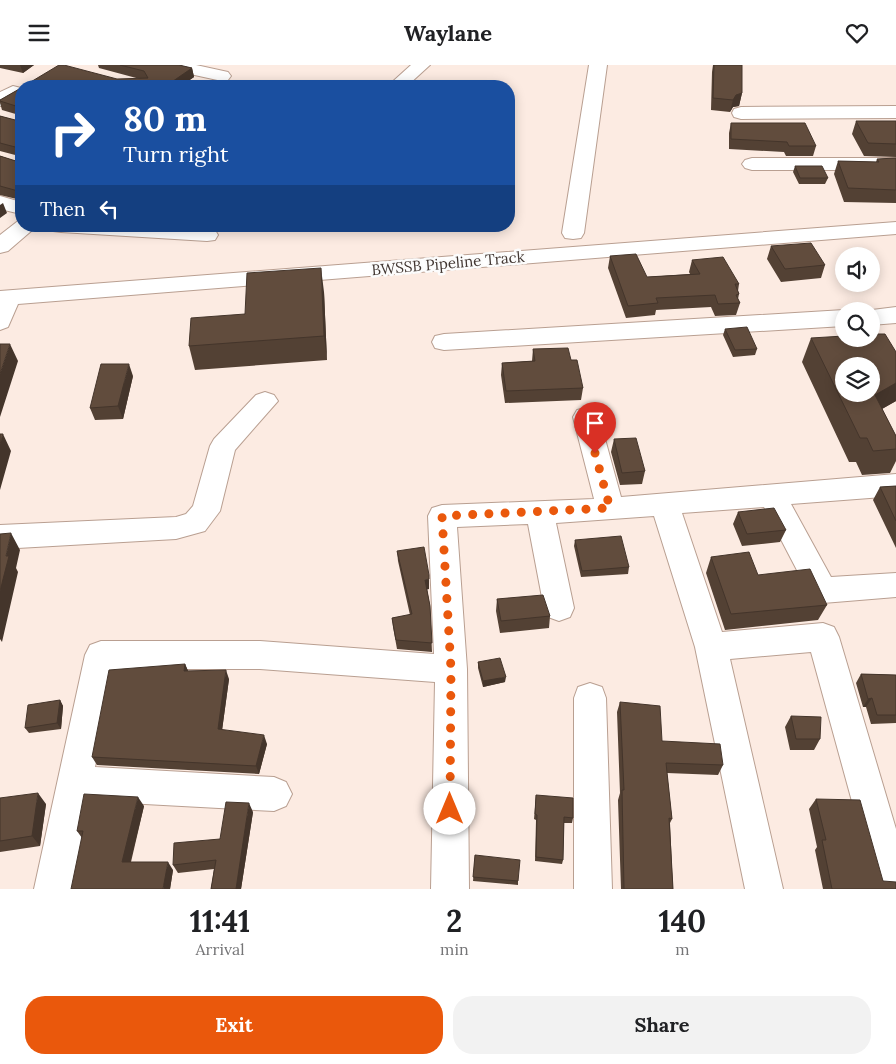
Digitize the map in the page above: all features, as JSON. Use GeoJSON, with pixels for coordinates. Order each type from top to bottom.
{"type":"FeatureCollection","features":[{"type":"Feature","properties":{"kind":"street"},"geometry":{"type":"LineString","coordinates":[[173,65],[222,76]]}},
{"type":"Feature","properties":{"kind":"street"},"geometry":{"type":"LineString","coordinates":[[404,80],[421,65]]}},
{"type":"Feature","properties":{"kind":"street"},"geometry":{"type":"LineString","coordinates":[[573,233],[598,65]]}},
{"type":"Feature","properties":{"kind":"street"},"geometry":{"type":"LineString","coordinates":[[0,101],[15,92]]}},
{"type":"Feature","properties":{"kind":"street"},"geometry":{"type":"LineString","coordinates":[[741,113],[896,112]]}},
{"type":"Feature","properties":{"kind":"street"},"geometry":{"type":"LineString","coordinates":[[752,164],[896,163]]}},
{"type":"Feature","properties":{"kind":"street"},"geometry":{"type":"LineString","coordinates":[[0,202],[15,206]]}},
{"type":"Feature","properties":{"kind":"street","name":"BWSSB Pipeline Track"},"geometry":{"type":"LineString","coordinates":[[5,298],[896,227]]}},
{"type":"Feature","properties":{"kind":"street"},"geometry":{"type":"LineString","coordinates":[[1,244],[18,232]]}},
{"type":"Feature","properties":{"kind":"street"},"geometry":{"type":"LineString","coordinates":[[159,232],[207,235]]}},
{"type":"Feature","properties":{"kind":"street"},"geometry":{"type":"LineString","coordinates":[[0,322],[5,298]]}},
{"type":"Feature","properties":{"kind":"street"},"geometry":{"type":"LineString","coordinates":[[880,316],[896,315]]}},
{"type":"Feature","properties":{"kind":"street"},"geometry":{"type":"LineString","coordinates":[[444,342],[835,319]]}},
{"type":"Feature","properties":{"kind":"street"},"geometry":{"type":"LineString","coordinates":[[0,537],[176,529],[195,523],[206,511],[223,446],[265,401]]}},
{"type":"Feature","properties":{"kind":"street"},"geometry":{"type":"LineString","coordinates":[[586,417],[610,508]]}},
{"type":"Feature","properties":{"kind":"street"},"geometry":{"type":"LineString","coordinates":[[450,889],[451,669],[442,516],[540,513],[896,485]]}},
{"type":"Feature","properties":{"kind":"street"},"geometry":{"type":"LineString","coordinates":[[772,495],[823,590],[896,585]]}},
{"type":"Feature","properties":{"kind":"street"},"geometry":{"type":"LineString","coordinates":[[664,503],[711,647],[764,889]]}},
{"type":"Feature","properties":{"kind":"street"},"geometry":{"type":"LineString","coordinates":[[540,513],[559,608]]}},
{"type":"Feature","properties":{"kind":"street"},"geometry":{"type":"LineString","coordinates":[[711,647],[823,637],[895,889]]}},
{"type":"Feature","properties":{"kind":"street"},"geometry":{"type":"LineString","coordinates":[[53,889],[101,655],[260,655],[451,669]]}},
{"type":"Feature","properties":{"kind":"street"},"geometry":{"type":"LineString","coordinates":[[590,698],[593,889]]}},
{"type":"Feature","properties":{"kind":"street"},"geometry":{"type":"LineString","coordinates":[[74,783],[274,793]]}},
{"type":"Feature","properties":{"kind":"building"},"geometry":{"type":"Polygon","coordinates":[[[59,65],[117,79],[148,78],[144,71],[120,65],[179,65],[192,68],[175,80],[34,80],[59,65]]]}},
{"type":"Feature","properties":{"kind":"building"},"geometry":{"type":"Polygon","coordinates":[[[714,65],[742,65],[742,93],[736,95],[733,100],[713,98],[714,65]]]}},
{"type":"Feature","properties":{"kind":"building"},"geometry":{"type":"Polygon","coordinates":[[[15,91],[15,106],[0,100],[15,91]]]}},
{"type":"Feature","properties":{"kind":"building"},"geometry":{"type":"Polygon","coordinates":[[[0,116],[15,120],[15,147],[0,143],[0,116]]]}},
{"type":"Feature","properties":{"kind":"building"},"geometry":{"type":"Polygon","coordinates":[[[856,121],[896,121],[896,144],[868,143],[856,121]]]}},
{"type":"Feature","properties":{"kind":"building"},"geometry":{"type":"Polygon","coordinates":[[[731,123],[805,123],[816,146],[789,146],[787,142],[731,139],[731,123]]]}},
{"type":"Feature","properties":{"kind":"building"},"geometry":{"type":"Polygon","coordinates":[[[0,156],[15,161],[15,190],[0,186],[0,156]]]}},
{"type":"Feature","properties":{"kind":"building"},"geometry":{"type":"Polygon","coordinates":[[[896,158],[896,190],[848,188],[838,161],[879,162],[877,159],[896,158]]]}},
{"type":"Feature","properties":{"kind":"building"},"geometry":{"type":"Polygon","coordinates":[[[795,166],[822,166],[828,178],[800,178],[795,166]]]}},
{"type":"Feature","properties":{"kind":"building"},"geometry":{"type":"Polygon","coordinates":[[[811,243],[825,265],[785,269],[771,246],[811,243]]]}},
{"type":"Feature","properties":{"kind":"building"},"geometry":{"type":"Polygon","coordinates":[[[636,254],[647,277],[700,274],[692,260],[723,257],[739,284],[735,284],[739,294],[736,295],[740,303],[718,304],[715,295],[656,298],[658,303],[628,306],[610,256],[636,254]]]}},
{"type":"Feature","properties":{"kind":"building"},"geometry":{"type":"Polygon","coordinates":[[[321,268],[324,336],[189,346],[191,318],[245,314],[247,273],[321,268]]]}},
{"type":"Feature","properties":{"kind":"building"},"geometry":{"type":"Polygon","coordinates":[[[747,327],[757,349],[735,350],[725,329],[747,327]]]}},
{"type":"Feature","properties":{"kind":"building"},"geometry":{"type":"Polygon","coordinates":[[[880,334],[885,334],[896,352],[896,383],[880,392],[880,357],[835,357],[835,387],[811,338],[835,337],[835,347],[880,347],[880,334]]]}},
{"type":"Feature","properties":{"kind":"building"},"geometry":{"type":"Polygon","coordinates":[[[0,344],[10,344],[0,374],[0,344]]]}},
{"type":"Feature","properties":{"kind":"building"},"geometry":{"type":"Polygon","coordinates":[[[568,348],[571,360],[577,360],[583,388],[506,391],[502,363],[535,361],[533,349],[568,348]]]}},
{"type":"Feature","properties":{"kind":"building"},"geometry":{"type":"Polygon","coordinates":[[[101,364],[129,364],[118,406],[90,408],[101,364]]]}},
{"type":"Feature","properties":{"kind":"building"},"geometry":{"type":"Polygon","coordinates":[[[842,402],[879,402],[896,436],[896,449],[873,451],[867,438],[860,438],[842,402]]]}},
{"type":"Feature","properties":{"kind":"building"},"geometry":{"type":"Polygon","coordinates":[[[636,438],[645,471],[622,473],[614,439],[636,438]]]}},
{"type":"Feature","properties":{"kind":"building"},"geometry":{"type":"Polygon","coordinates":[[[896,486],[896,521],[880,487],[896,486]]]}},
{"type":"Feature","properties":{"kind":"building"},"geometry":{"type":"Polygon","coordinates":[[[774,508],[786,530],[747,534],[738,512],[774,508]]]}},
{"type":"Feature","properties":{"kind":"building"},"geometry":{"type":"Polygon","coordinates":[[[11,533],[6,556],[9,556],[0,591],[0,534],[11,533]]]}},
{"type":"Feature","properties":{"kind":"building"},"geometry":{"type":"Polygon","coordinates":[[[621,536],[629,567],[582,571],[575,540],[621,536]]]}},
{"type":"Feature","properties":{"kind":"building"},"geometry":{"type":"Polygon","coordinates":[[[424,547],[429,575],[429,579],[425,580],[430,606],[432,643],[396,640],[392,618],[412,614],[397,551],[424,547]]]}},
{"type":"Feature","properties":{"kind":"building"},"geometry":{"type":"Polygon","coordinates":[[[749,552],[758,575],[810,569],[827,605],[731,614],[711,557],[749,552]]]}},
{"type":"Feature","properties":{"kind":"building"},"geometry":{"type":"Polygon","coordinates":[[[543,595],[550,616],[501,621],[497,599],[543,595]]]}},
{"type":"Feature","properties":{"kind":"building"},"geometry":{"type":"Polygon","coordinates":[[[500,658],[506,677],[483,681],[478,662],[500,658]]]}},
{"type":"Feature","properties":{"kind":"building"},"geometry":{"type":"Polygon","coordinates":[[[185,664],[184,671],[226,670],[218,729],[264,735],[256,766],[92,757],[109,670],[185,664]]]}},
{"type":"Feature","properties":{"kind":"building"},"geometry":{"type":"Polygon","coordinates":[[[861,674],[896,675],[896,715],[877,715],[872,698],[868,699],[861,674]]]}},
{"type":"Feature","properties":{"kind":"building"},"geometry":{"type":"Polygon","coordinates":[[[60,700],[57,723],[25,728],[28,705],[60,700]]]}},
{"type":"Feature","properties":{"kind":"building"},"geometry":{"type":"Polygon","coordinates":[[[620,702],[660,706],[662,741],[720,744],[723,765],[666,763],[672,819],[669,818],[673,889],[624,889],[622,790],[624,790],[620,702]]]}},
{"type":"Feature","properties":{"kind":"building"},"geometry":{"type":"Polygon","coordinates":[[[791,716],[821,717],[820,739],[796,739],[791,716]]]}},
{"type":"Feature","properties":{"kind":"building"},"geometry":{"type":"Polygon","coordinates":[[[38,793],[32,836],[0,841],[0,798],[38,793]]]}},
{"type":"Feature","properties":{"kind":"building"},"geometry":{"type":"Polygon","coordinates":[[[84,794],[138,797],[122,862],[168,862],[163,889],[71,889],[83,831],[77,831],[84,794]]]}},
{"type":"Feature","properties":{"kind":"building"},"geometry":{"type":"Polygon","coordinates":[[[536,795],[573,798],[573,818],[564,817],[563,860],[536,857],[536,795]]]}},
{"type":"Feature","properties":{"kind":"building"},"geometry":{"type":"Polygon","coordinates":[[[816,799],[860,800],[883,881],[896,882],[896,889],[832,889],[822,840],[826,840],[816,799]]]}},
{"type":"Feature","properties":{"kind":"building"},"geometry":{"type":"Polygon","coordinates":[[[226,802],[249,803],[236,889],[211,889],[216,860],[173,865],[174,843],[220,839],[226,802]]]}},
{"type":"Feature","properties":{"kind":"building"},"geometry":{"type":"Polygon","coordinates":[[[475,855],[520,860],[518,881],[473,877],[475,855]]]}},
{"type":"Feature","properties":{"kind":"route"},"geometry":{"type":"LineString","coordinates":[[450,809],[451,669],[442,516],[540,513],[610,508],[595,453]]}}]}
